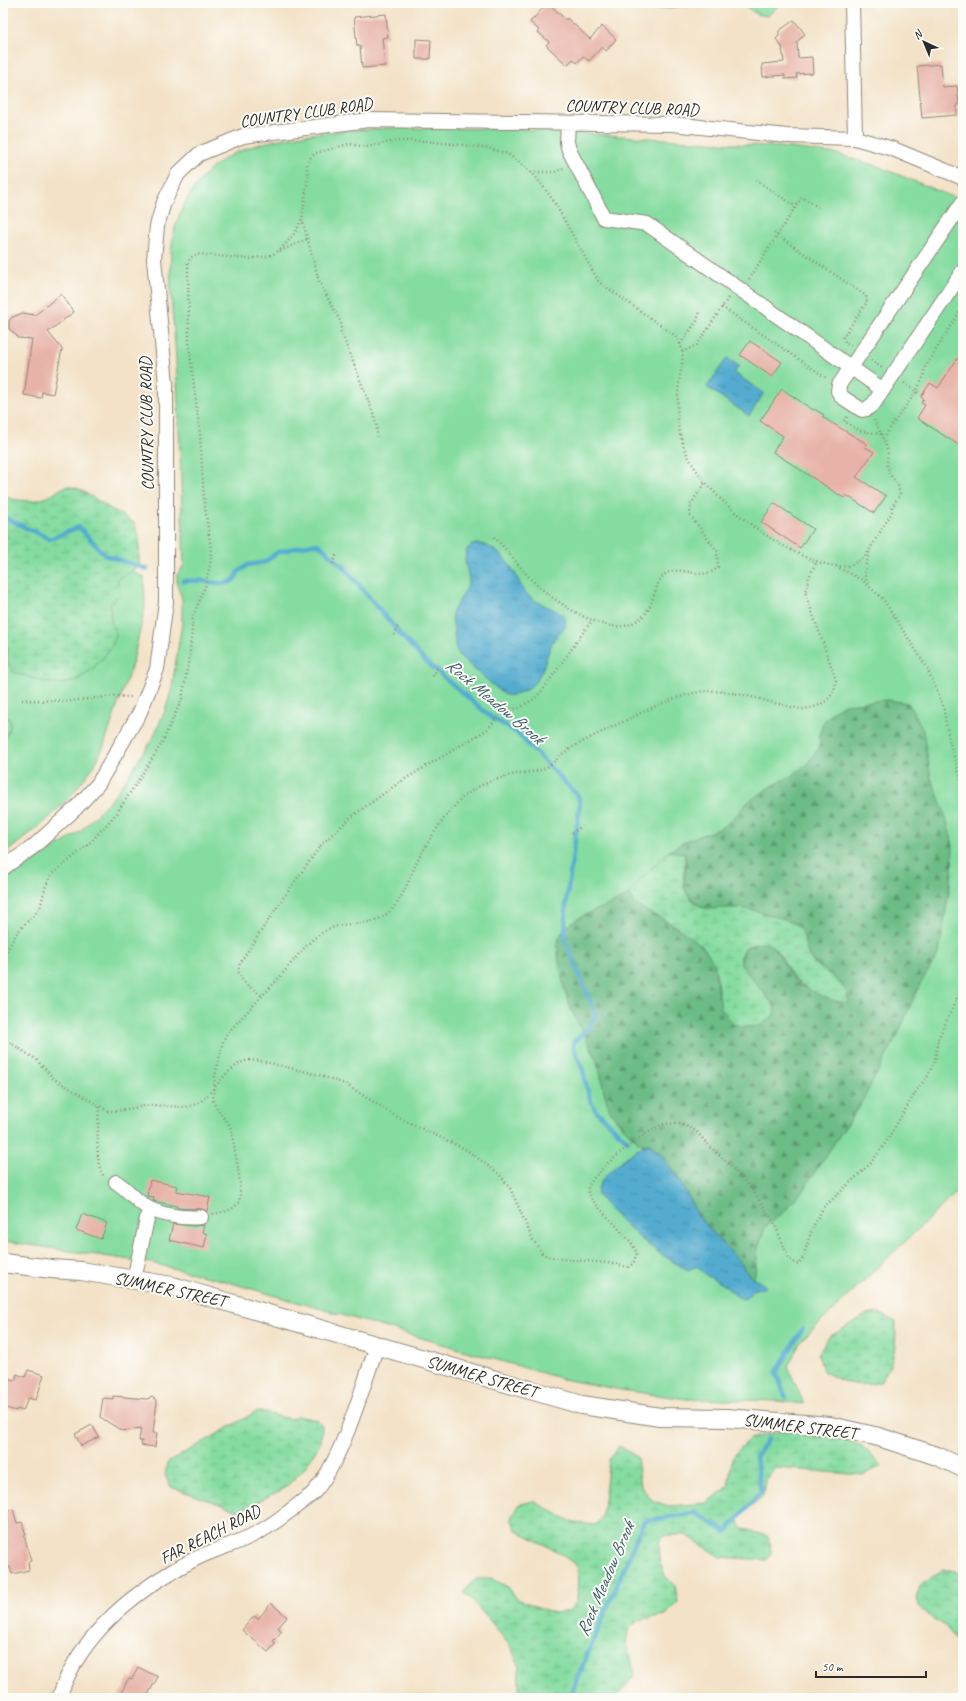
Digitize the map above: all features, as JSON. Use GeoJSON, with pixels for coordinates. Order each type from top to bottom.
{"type":"FeatureCollection","features":[{"type":"Feature","properties":{"kind":"main road","name":"SUMMER STREET"},"geometry":{"type":"LineString","coordinates":[[3,1263],[81,1271],[172,1286],[582,1405],[660,1418],[726,1418],[830,1426],[879,1437],[937,1456],[963,1468]]}},
{"type":"Feature","properties":{"kind":"street"},"geometry":{"type":"LineString","coordinates":[[852,3],[855,138]]}},
{"type":"Feature","properties":{"kind":"street","name":"COUNTRY CLUB ROAD"},"geometry":{"type":"LineString","coordinates":[[3,868],[33,847],[76,808],[98,784],[140,712],[157,669],[166,602],[166,384],[154,259],[157,226],[164,202],[178,174],[199,154],[243,136],[369,120],[672,124],[787,136],[855,138],[893,149],[963,178]]}},
{"type":"Feature","properties":{"kind":"street"},"geometry":{"type":"LineString","coordinates":[[568,122],[567,142],[569,150],[604,218],[647,224],[851,369],[883,390]]}},
{"type":"Feature","properties":{"kind":"street"},"geometry":{"type":"LineString","coordinates":[[963,202],[839,385],[838,391],[842,397],[859,409],[867,409],[874,403],[963,271]]}},
{"type":"Feature","properties":{"kind":"street"},"geometry":{"type":"LineString","coordinates":[[116,1182],[126,1188],[149,1209],[159,1213],[194,1218],[201,1217]]}},
{"type":"Feature","properties":{"kind":"street"},"geometry":{"type":"LineString","coordinates":[[134,1280],[149,1209]]}},
{"type":"Feature","properties":{"kind":"street","name":"FAR REACH ROAD"},"geometry":{"type":"LineString","coordinates":[[59,1698],[62,1688],[80,1654],[112,1616],[152,1584],[196,1559],[257,1533],[294,1508],[315,1491],[332,1464],[341,1443],[377,1346]]}},
{"type":"Feature","properties":{"kind":"path"},"geometry":{"type":"LineString","coordinates":[[272,255],[280,250],[290,240],[302,219],[308,183],[308,160],[316,153],[355,144],[366,147],[396,141],[426,141],[488,148],[508,154],[531,172],[553,200],[599,282],[674,334],[680,344],[682,352],[677,410],[678,425],[683,445],[691,460],[706,481],[723,502],[739,516],[791,550],[817,561],[835,565],[851,565],[863,558],[892,512],[892,506],[900,495],[898,485],[889,473],[887,462],[888,452],[884,438],[874,419]]}},
{"type":"Feature","properties":{"kind":"path"},"geometry":{"type":"LineString","coordinates":[[531,172],[555,172],[575,162]]}},
{"type":"Feature","properties":{"kind":"path"},"geometry":{"type":"LineString","coordinates":[[756,180],[796,207]]}},
{"type":"Feature","properties":{"kind":"path"},"geometry":{"type":"LineString","coordinates":[[682,352],[696,345],[722,307],[739,290],[802,197],[818,207]]}},
{"type":"Feature","properties":{"kind":"path"},"geometry":{"type":"LineString","coordinates":[[302,219],[319,281],[341,323],[341,332],[375,418],[377,437]]}},
{"type":"Feature","properties":{"kind":"path"},"geometry":{"type":"LineString","coordinates":[[774,233],[866,296],[868,302],[843,337],[845,342],[920,394]]}},
{"type":"Feature","properties":{"kind":"path"},"geometry":{"type":"LineString","coordinates":[[3,958],[16,934],[40,908],[46,885],[52,874],[88,845],[108,824],[130,795],[161,745],[182,699],[190,652],[193,616],[205,587],[211,560],[211,549],[204,500],[200,435],[188,333],[188,263],[190,258],[197,254],[250,259],[272,255],[307,239]]}},
{"type":"Feature","properties":{"kind":"path"},"geometry":{"type":"LineString","coordinates":[[722,307],[833,382]]}},
{"type":"Feature","properties":{"kind":"path"},"geometry":{"type":"LineString","coordinates":[[884,438],[916,392],[924,376],[924,369],[963,308]]}},
{"type":"Feature","properties":{"kind":"path"},"geometry":{"type":"LineString","coordinates":[[680,344],[697,321],[700,310]]}},
{"type":"Feature","properties":{"kind":"path"},"geometry":{"type":"LineString","coordinates":[[841,413],[851,420]]}},
{"type":"Feature","properties":{"kind":"path"},"geometry":{"type":"LineString","coordinates":[[869,422],[877,415]]}},
{"type":"Feature","properties":{"kind":"path"},"geometry":{"type":"LineString","coordinates":[[847,417],[844,420],[860,431],[882,434]]}},
{"type":"Feature","properties":{"kind":"path"},"geometry":{"type":"LineString","coordinates":[[494,537],[507,550],[530,579],[556,600],[592,620],[607,625],[622,626],[641,617],[648,610],[655,596],[659,581],[665,574],[675,571],[703,575],[714,572],[718,567],[717,551],[690,515],[691,504],[706,481]]}},
{"type":"Feature","properties":{"kind":"path"},"geometry":{"type":"LineString","coordinates":[[869,550],[864,574],[871,588]]}},
{"type":"Feature","properties":{"kind":"path"},"geometry":{"type":"LineString","coordinates":[[333,564],[337,553]]}},
{"type":"Feature","properties":{"kind":"path"},"geometry":{"type":"LineString","coordinates":[[201,1217],[230,1210],[238,1202],[241,1190],[231,1129],[214,1104],[213,1089],[221,1048],[225,1036],[306,946],[321,934],[336,926],[371,923],[387,915],[402,894],[426,847],[441,824],[465,796],[483,785],[496,779],[546,768],[572,748],[623,722],[683,696],[697,692],[725,692],[802,709],[814,708],[827,700],[834,692],[836,680],[805,592],[809,577],[817,561]]}},
{"type":"Feature","properties":{"kind":"path"},"geometry":{"type":"LineString","coordinates":[[835,565],[863,581],[888,604],[930,675],[943,705],[949,740],[963,787]]}},
{"type":"Feature","properties":{"kind":"path"},"geometry":{"type":"LineString","coordinates":[[262,995],[249,987],[239,976],[238,971],[240,963],[277,907],[322,845],[351,817],[400,782],[478,736],[492,725],[498,716],[508,710],[519,708],[529,702],[542,691],[592,620]]}},
{"type":"Feature","properties":{"kind":"path"},"geometry":{"type":"LineString","coordinates":[[394,635],[399,624]]}},
{"type":"Feature","properties":{"kind":"path"},"geometry":{"type":"LineString","coordinates":[[433,676],[439,666]]}},
{"type":"Feature","properties":{"kind":"path"},"geometry":{"type":"LineString","coordinates":[[22,700],[70,701],[113,696],[146,698]]}},
{"type":"Feature","properties":{"kind":"path"},"geometry":{"type":"LineString","coordinates":[[572,833],[582,826]]}},
{"type":"Feature","properties":{"kind":"path"},"geometry":{"type":"LineString","coordinates":[[3,1038],[37,1060],[54,1079],[108,1111],[150,1105],[185,1107],[200,1102],[228,1072],[240,1063],[248,1060],[261,1061],[306,1071],[345,1084],[401,1119],[467,1150],[499,1174],[510,1188],[527,1228],[542,1253],[547,1256],[562,1259],[596,1261],[628,1267],[633,1264],[637,1254],[631,1242],[592,1200],[588,1194],[588,1188],[596,1176],[638,1138],[659,1126],[680,1124],[697,1132],[742,1177],[774,1222],[788,1257],[794,1263],[798,1264],[803,1258],[812,1229],[824,1208],[871,1163],[886,1142],[917,1090],[928,1076],[935,1060],[938,1039],[959,994],[963,970]]}},
{"type":"Feature","properties":{"kind":"path"},"geometry":{"type":"LineString","coordinates":[[99,1107],[98,1153],[100,1168],[103,1175],[116,1182]]}},
{"type":"Feature","properties":{"kind":"green space"},"geometry":{"type":"Polygon","coordinates":[[[640,3],[699,3],[669,8],[653,8],[640,3]]]}},
{"type":"Feature","properties":{"kind":"green space"},"geometry":{"type":"Polygon","coordinates":[[[741,3],[782,3],[767,16],[756,14],[741,3]]]}},
{"type":"Feature","properties":{"kind":"green space"},"geometry":{"type":"Polygon","coordinates":[[[391,128],[520,129],[792,148],[837,154],[877,166],[963,201],[963,1186],[800,1342],[788,1367],[804,1404],[779,1401],[687,1399],[621,1390],[563,1379],[221,1280],[151,1263],[3,1241],[3,881],[80,832],[115,795],[152,740],[165,711],[171,692],[182,623],[182,598],[177,585],[177,575],[184,565],[177,386],[170,276],[172,243],[178,219],[191,192],[203,176],[218,163],[235,153],[256,145],[301,135],[391,128]]]}},
{"type":"Feature","properties":{"kind":"green space"},"geometry":{"type":"Polygon","coordinates":[[[67,486],[79,489],[134,523],[139,536],[139,565],[136,569],[117,579],[120,595],[110,604],[111,623],[116,631],[116,637],[110,648],[90,671],[79,678],[60,684],[50,683],[13,672],[7,660],[8,647],[3,643],[3,496],[31,501],[50,496],[67,486]]]}},
{"type":"Feature","properties":{"kind":"green space"},"geometry":{"type":"Polygon","coordinates":[[[3,525],[108,561],[144,577],[145,607],[133,661],[103,748],[94,766],[69,798],[49,818],[3,855],[3,525]]]}},
{"type":"Feature","properties":{"kind":"green space"},"geometry":{"type":"Polygon","coordinates":[[[887,700],[908,703],[923,731],[931,778],[943,808],[953,845],[952,872],[939,953],[919,986],[897,1036],[860,1105],[802,1191],[784,1212],[765,1227],[758,1249],[754,1280],[698,1216],[679,1180],[660,1153],[649,1144],[642,1145],[621,1126],[611,1112],[597,1062],[570,1007],[560,971],[558,942],[560,936],[566,928],[573,922],[582,916],[611,904],[629,894],[634,902],[640,907],[681,930],[706,950],[715,967],[717,992],[774,1015],[775,1007],[741,965],[741,955],[743,951],[757,943],[766,943],[773,948],[794,980],[805,988],[815,989],[841,984],[809,958],[805,947],[805,939],[737,908],[710,910],[700,906],[686,893],[684,884],[686,860],[684,853],[669,851],[688,840],[719,829],[732,820],[747,803],[770,787],[793,775],[807,764],[819,748],[820,734],[823,723],[833,711],[845,704],[887,700]]]}},
{"type":"Feature","properties":{"kind":"green space"},"geometry":{"type":"Polygon","coordinates":[[[3,712],[10,720],[10,726],[9,731],[3,741],[3,712]]]}},
{"type":"Feature","properties":{"kind":"green space"},"geometry":{"type":"Polygon","coordinates":[[[669,851],[684,853],[685,890],[693,901],[704,908],[736,908],[749,910],[775,916],[795,924],[802,932],[810,959],[831,975],[841,985],[848,996],[849,1002],[835,1001],[819,995],[803,986],[792,976],[781,956],[772,946],[769,944],[757,944],[749,946],[743,950],[741,955],[741,965],[775,1007],[774,1015],[760,1026],[743,1027],[734,1024],[721,1009],[715,966],[708,953],[700,944],[672,924],[635,905],[629,894],[643,877],[669,851]]]}},
{"type":"Feature","properties":{"kind":"green space"},"geometry":{"type":"Polygon","coordinates":[[[878,1313],[896,1322],[894,1354],[889,1367],[880,1382],[872,1384],[850,1383],[837,1379],[823,1371],[818,1354],[829,1337],[866,1315],[878,1313]]]}},
{"type":"Feature","properties":{"kind":"green space"},"geometry":{"type":"Polygon","coordinates":[[[257,1411],[290,1419],[298,1416],[317,1420],[322,1425],[321,1442],[305,1468],[285,1488],[239,1511],[171,1487],[165,1475],[167,1463],[257,1411]]]}},
{"type":"Feature","properties":{"kind":"green space"},"geometry":{"type":"Polygon","coordinates":[[[786,1430],[811,1433],[861,1445],[882,1466],[863,1475],[776,1468],[765,1480],[763,1496],[738,1517],[741,1528],[768,1536],[772,1555],[767,1560],[720,1557],[686,1535],[664,1535],[659,1542],[660,1561],[665,1576],[675,1586],[678,1602],[665,1615],[639,1620],[628,1630],[626,1645],[635,1674],[617,1698],[516,1698],[519,1692],[519,1666],[512,1649],[492,1623],[464,1592],[476,1578],[491,1578],[508,1587],[517,1599],[554,1613],[570,1611],[577,1601],[578,1568],[556,1551],[516,1530],[511,1518],[518,1505],[533,1501],[574,1523],[595,1525],[602,1518],[609,1459],[619,1446],[637,1457],[641,1487],[653,1501],[669,1506],[706,1503],[728,1487],[733,1456],[749,1439],[786,1430]]]}},
{"type":"Feature","properties":{"kind":"green space"},"geometry":{"type":"Polygon","coordinates":[[[943,1569],[963,1574],[963,1648],[945,1626],[920,1609],[916,1599],[920,1586],[943,1569]]]}},
{"type":"Feature","properties":{"kind":"water"},"geometry":{"type":"Polygon","coordinates":[[[727,358],[739,366],[734,373],[764,393],[749,416],[707,387],[727,358]]]}},
{"type":"Feature","properties":{"kind":"water"},"geometry":{"type":"Polygon","coordinates":[[[477,544],[489,547],[504,558],[515,573],[520,585],[526,593],[541,604],[565,617],[565,628],[557,635],[552,644],[535,682],[527,689],[511,695],[506,695],[501,692],[459,656],[455,645],[452,613],[467,588],[469,580],[465,560],[467,549],[472,545],[477,544]]]}},
{"type":"Feature","properties":{"kind":"water"},"geometry":{"type":"Polygon","coordinates":[[[649,1144],[660,1153],[679,1180],[698,1216],[737,1259],[750,1276],[766,1286],[764,1288],[755,1289],[743,1299],[736,1296],[723,1284],[707,1276],[697,1266],[688,1270],[675,1263],[639,1238],[598,1196],[600,1184],[611,1170],[636,1150],[649,1144]]]}},
{"type":"Feature","properties":{"kind":"building"},"geometry":{"type":"Polygon","coordinates":[[[548,3],[590,39],[602,26],[616,39],[606,51],[602,47],[589,61],[583,56],[577,63],[573,59],[567,65],[546,45],[549,42],[530,22],[548,3]]]}},
{"type":"Feature","properties":{"kind":"building"},"geometry":{"type":"Polygon","coordinates":[[[386,14],[388,37],[382,38],[385,66],[362,68],[360,46],[357,46],[354,17],[386,14]]]}},
{"type":"Feature","properties":{"kind":"building"},"geometry":{"type":"Polygon","coordinates":[[[794,20],[805,34],[797,42],[798,58],[812,57],[813,73],[796,74],[797,78],[785,79],[785,75],[763,77],[762,64],[784,62],[782,47],[776,39],[779,36],[779,31],[794,20]]]}},
{"type":"Feature","properties":{"kind":"building"},"geometry":{"type":"Polygon","coordinates":[[[416,39],[431,40],[430,59],[416,59],[416,39]]]}},
{"type":"Feature","properties":{"kind":"building"},"geometry":{"type":"Polygon","coordinates":[[[941,64],[943,87],[957,86],[959,105],[957,105],[957,115],[922,118],[917,66],[941,64]]]}},
{"type":"Feature","properties":{"kind":"building"},"geometry":{"type":"Polygon","coordinates":[[[61,294],[74,312],[48,332],[62,349],[53,394],[42,392],[41,398],[24,395],[32,339],[17,338],[17,336],[9,329],[9,321],[12,317],[23,313],[35,315],[61,294]]]}},
{"type":"Feature","properties":{"kind":"building"},"geometry":{"type":"Polygon","coordinates":[[[750,341],[782,362],[772,377],[740,355],[750,341]]]}},
{"type":"Feature","properties":{"kind":"building"},"geometry":{"type":"Polygon","coordinates":[[[963,350],[963,448],[917,418],[925,405],[921,403],[924,399],[921,397],[930,383],[938,388],[963,350]]]}},
{"type":"Feature","properties":{"kind":"building"},"geometry":{"type":"Polygon","coordinates":[[[782,389],[813,410],[814,409],[824,415],[822,417],[867,444],[865,447],[874,452],[856,477],[886,496],[874,513],[846,495],[844,498],[773,452],[783,436],[760,421],[782,389]]]}},
{"type":"Feature","properties":{"kind":"building"},"geometry":{"type":"Polygon","coordinates":[[[774,503],[813,529],[800,548],[761,522],[774,503]]]}},
{"type":"Feature","properties":{"kind":"building"},"geometry":{"type":"Polygon","coordinates":[[[150,1180],[177,1186],[176,1191],[210,1197],[207,1211],[201,1209],[177,1208],[177,1206],[153,1201],[154,1197],[147,1196],[150,1180]]]}},
{"type":"Feature","properties":{"kind":"building"},"geometry":{"type":"Polygon","coordinates":[[[82,1214],[107,1223],[101,1239],[76,1230],[82,1214]]]}},
{"type":"Feature","properties":{"kind":"building"},"geometry":{"type":"Polygon","coordinates":[[[173,1224],[194,1226],[204,1225],[202,1232],[207,1234],[204,1248],[169,1240],[173,1224]]]}},
{"type":"Feature","properties":{"kind":"building"},"geometry":{"type":"Polygon","coordinates":[[[28,1370],[44,1375],[36,1400],[28,1398],[23,1411],[17,1409],[16,1411],[3,1407],[3,1376],[15,1380],[17,1374],[25,1377],[28,1370]]]}},
{"type":"Feature","properties":{"kind":"building"},"geometry":{"type":"Polygon","coordinates":[[[113,1396],[147,1399],[152,1397],[155,1399],[157,1402],[153,1433],[157,1433],[155,1447],[141,1445],[142,1441],[139,1441],[141,1428],[122,1431],[100,1417],[103,1398],[113,1399],[113,1396]]]}},
{"type":"Feature","properties":{"kind":"building"},"geometry":{"type":"Polygon","coordinates":[[[92,1425],[99,1437],[81,1446],[75,1434],[92,1425]]]}},
{"type":"Feature","properties":{"kind":"building"},"geometry":{"type":"Polygon","coordinates":[[[13,1509],[17,1523],[22,1522],[31,1561],[28,1562],[29,1570],[12,1574],[10,1567],[3,1569],[3,1512],[13,1509]]]}},
{"type":"Feature","properties":{"kind":"building"},"geometry":{"type":"Polygon","coordinates":[[[271,1603],[287,1617],[278,1628],[282,1631],[273,1641],[276,1643],[268,1652],[242,1630],[254,1616],[258,1619],[271,1603]]]}},
{"type":"Feature","properties":{"kind":"building"},"geometry":{"type":"Polygon","coordinates":[[[138,1667],[158,1677],[146,1698],[118,1698],[129,1678],[132,1679],[138,1667]]]}},
{"type":"Feature","properties":{"kind":"waterway","name":"Rock Meadow Brook"},"geometry":{"type":"LineString","coordinates":[[3,517],[50,539],[79,527],[105,555],[147,569]]}},
{"type":"Feature","properties":{"kind":"waterway","name":"Rock Meadow Brook"},"geometry":{"type":"LineString","coordinates":[[183,581],[230,582],[234,580],[238,572],[248,565],[265,562],[278,552],[318,544],[343,566],[400,634],[424,660],[491,717],[516,732],[578,796],[580,804],[566,903],[565,940],[596,1015],[589,1028],[574,1042],[573,1046],[583,1070],[591,1102],[596,1111],[628,1141]]}},
{"type":"Feature","properties":{"kind":"waterway","name":"Rock Meadow Brook"},"geometry":{"type":"LineString","coordinates":[[786,1397],[776,1373],[803,1328]]}},
{"type":"Feature","properties":{"kind":"waterway","name":"Rock Meadow Brook"},"geometry":{"type":"LineString","coordinates":[[569,1698],[644,1521],[696,1513],[726,1532],[761,1492],[756,1457],[768,1439]]}}]}
